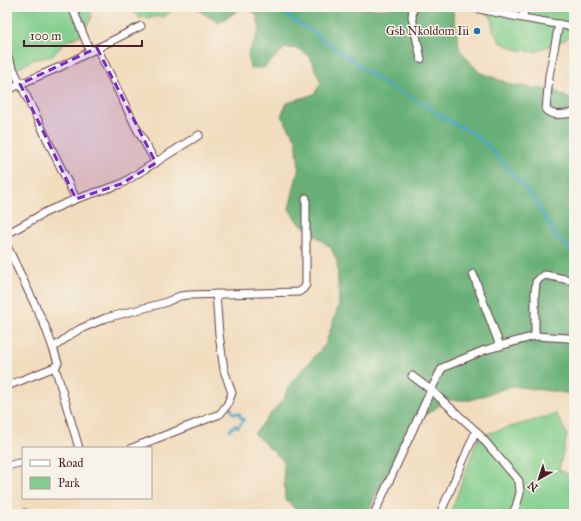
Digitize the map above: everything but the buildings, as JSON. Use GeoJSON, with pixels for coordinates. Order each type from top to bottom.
{"type":"FeatureCollection","features":[{"type":"Feature","properties":{"kind":"street"},"geometry":{"type":"LineString","coordinates":[[72,7],[90,51]]}},
{"type":"Feature","properties":{"kind":"street"},"geometry":{"type":"LineString","coordinates":[[413,7],[412,17],[421,59]]}},
{"type":"Feature","properties":{"kind":"street"},"geometry":{"type":"LineString","coordinates":[[470,7],[574,27]]}},
{"type":"Feature","properties":{"kind":"street"},"geometry":{"type":"LineString","coordinates":[[523,18],[524,7]]}},
{"type":"Feature","properties":{"kind":"street"},"geometry":{"type":"LineString","coordinates":[[559,24],[549,76],[546,110],[551,114],[557,115],[574,113]]}},
{"type":"Feature","properties":{"kind":"street"},"geometry":{"type":"LineString","coordinates":[[7,91],[60,67],[141,26]]}},
{"type":"Feature","properties":{"kind":"street"},"geometry":{"type":"LineString","coordinates":[[97,48],[136,127],[156,162]]}},
{"type":"Feature","properties":{"kind":"street"},"geometry":{"type":"LineString","coordinates":[[7,56],[76,199]]}},
{"type":"Feature","properties":{"kind":"street"},"geometry":{"type":"LineString","coordinates":[[7,234],[46,212],[76,199],[121,184],[199,135]]}},
{"type":"Feature","properties":{"kind":"street"},"geometry":{"type":"LineString","coordinates":[[53,348],[80,329],[106,318],[164,303],[180,296],[299,292],[306,285],[306,198]]}},
{"type":"Feature","properties":{"kind":"street"},"geometry":{"type":"LineString","coordinates":[[7,246],[44,326],[58,364],[7,386]]}},
{"type":"Feature","properties":{"kind":"street"},"geometry":{"type":"LineString","coordinates":[[473,274],[500,346]]}},
{"type":"Feature","properties":{"kind":"street"},"geometry":{"type":"LineString","coordinates":[[535,336],[536,282],[545,275],[574,281]]}},
{"type":"Feature","properties":{"kind":"street"},"geometry":{"type":"LineString","coordinates":[[135,447],[220,414],[227,405],[232,393],[224,370],[219,334],[216,294]]}},
{"type":"Feature","properties":{"kind":"street"},"geometry":{"type":"LineString","coordinates":[[374,514],[431,390],[444,367],[484,350],[535,336],[568,338],[574,340]]}},
{"type":"Feature","properties":{"kind":"street"},"geometry":{"type":"LineString","coordinates":[[54,367],[79,447]]}},
{"type":"Feature","properties":{"kind":"street"},"geometry":{"type":"LineString","coordinates":[[412,376],[431,390],[476,431],[519,481],[520,493],[516,507],[512,514]]}},
{"type":"Feature","properties":{"kind":"street"},"geometry":{"type":"LineString","coordinates":[[440,514],[476,431]]}},
{"type":"Feature","properties":{"kind":"street"},"geometry":{"type":"LineString","coordinates":[[7,466],[22,462]]}},
{"type":"Feature","properties":{"kind":"highlighted area"},"geometry":{"type":"Polygon","coordinates":[[[97,48],[156,163],[121,184],[76,199],[20,84],[97,48]]]}},
{"type":"Feature","properties":{"kind":"green space"},"geometry":{"type":"Polygon","coordinates":[[[7,7],[90,7],[92,17],[81,35],[67,41],[51,57],[35,59],[7,74],[7,7]]]}},
{"type":"Feature","properties":{"kind":"green space"},"geometry":{"type":"Polygon","coordinates":[[[129,7],[175,7],[166,16],[139,18],[129,7]]]}},
{"type":"Feature","properties":{"kind":"green space"},"geometry":{"type":"Polygon","coordinates":[[[193,7],[243,7],[219,23],[193,7]]]}},
{"type":"Feature","properties":{"kind":"green space"},"geometry":{"type":"Polygon","coordinates":[[[243,7],[342,7],[386,9],[390,7],[452,7],[460,50],[479,72],[512,85],[555,91],[574,101],[574,394],[512,386],[471,400],[447,400],[423,417],[375,496],[368,514],[299,514],[285,498],[283,460],[254,434],[284,398],[289,385],[325,345],[339,305],[337,261],[331,248],[297,221],[289,209],[299,167],[296,139],[281,116],[287,103],[314,94],[321,83],[310,57],[299,49],[285,48],[264,68],[250,68],[248,54],[260,28],[256,13],[243,7]]]}},
{"type":"Feature","properties":{"kind":"green space"},"geometry":{"type":"Polygon","coordinates":[[[476,7],[529,7],[534,10],[549,12],[569,9],[574,13],[574,28],[567,39],[535,52],[514,49],[500,42],[493,30],[491,16],[476,7]]]}},
{"type":"Feature","properties":{"kind":"green space"},"geometry":{"type":"Polygon","coordinates":[[[556,414],[567,434],[559,470],[574,477],[574,514],[450,514],[479,436],[556,414]]]}},
{"type":"Feature","properties":{"kind":"waterway"},"geometry":{"type":"LineString","coordinates":[[271,7],[287,15],[383,83],[427,106],[448,121],[468,130],[486,144],[533,197],[557,238],[574,253]]}},
{"type":"Feature","properties":{"kind":"waterway"},"geometry":{"type":"LineString","coordinates":[[227,408],[231,408],[233,413],[240,414],[240,417],[244,420],[238,427],[235,425],[230,430]]}},
{"type":"Feature","properties":{"kind":"place","name":"Gsb Nkoldom Iii"},"geometry":{"type":"Point","coordinates":[477,31]}}]}
